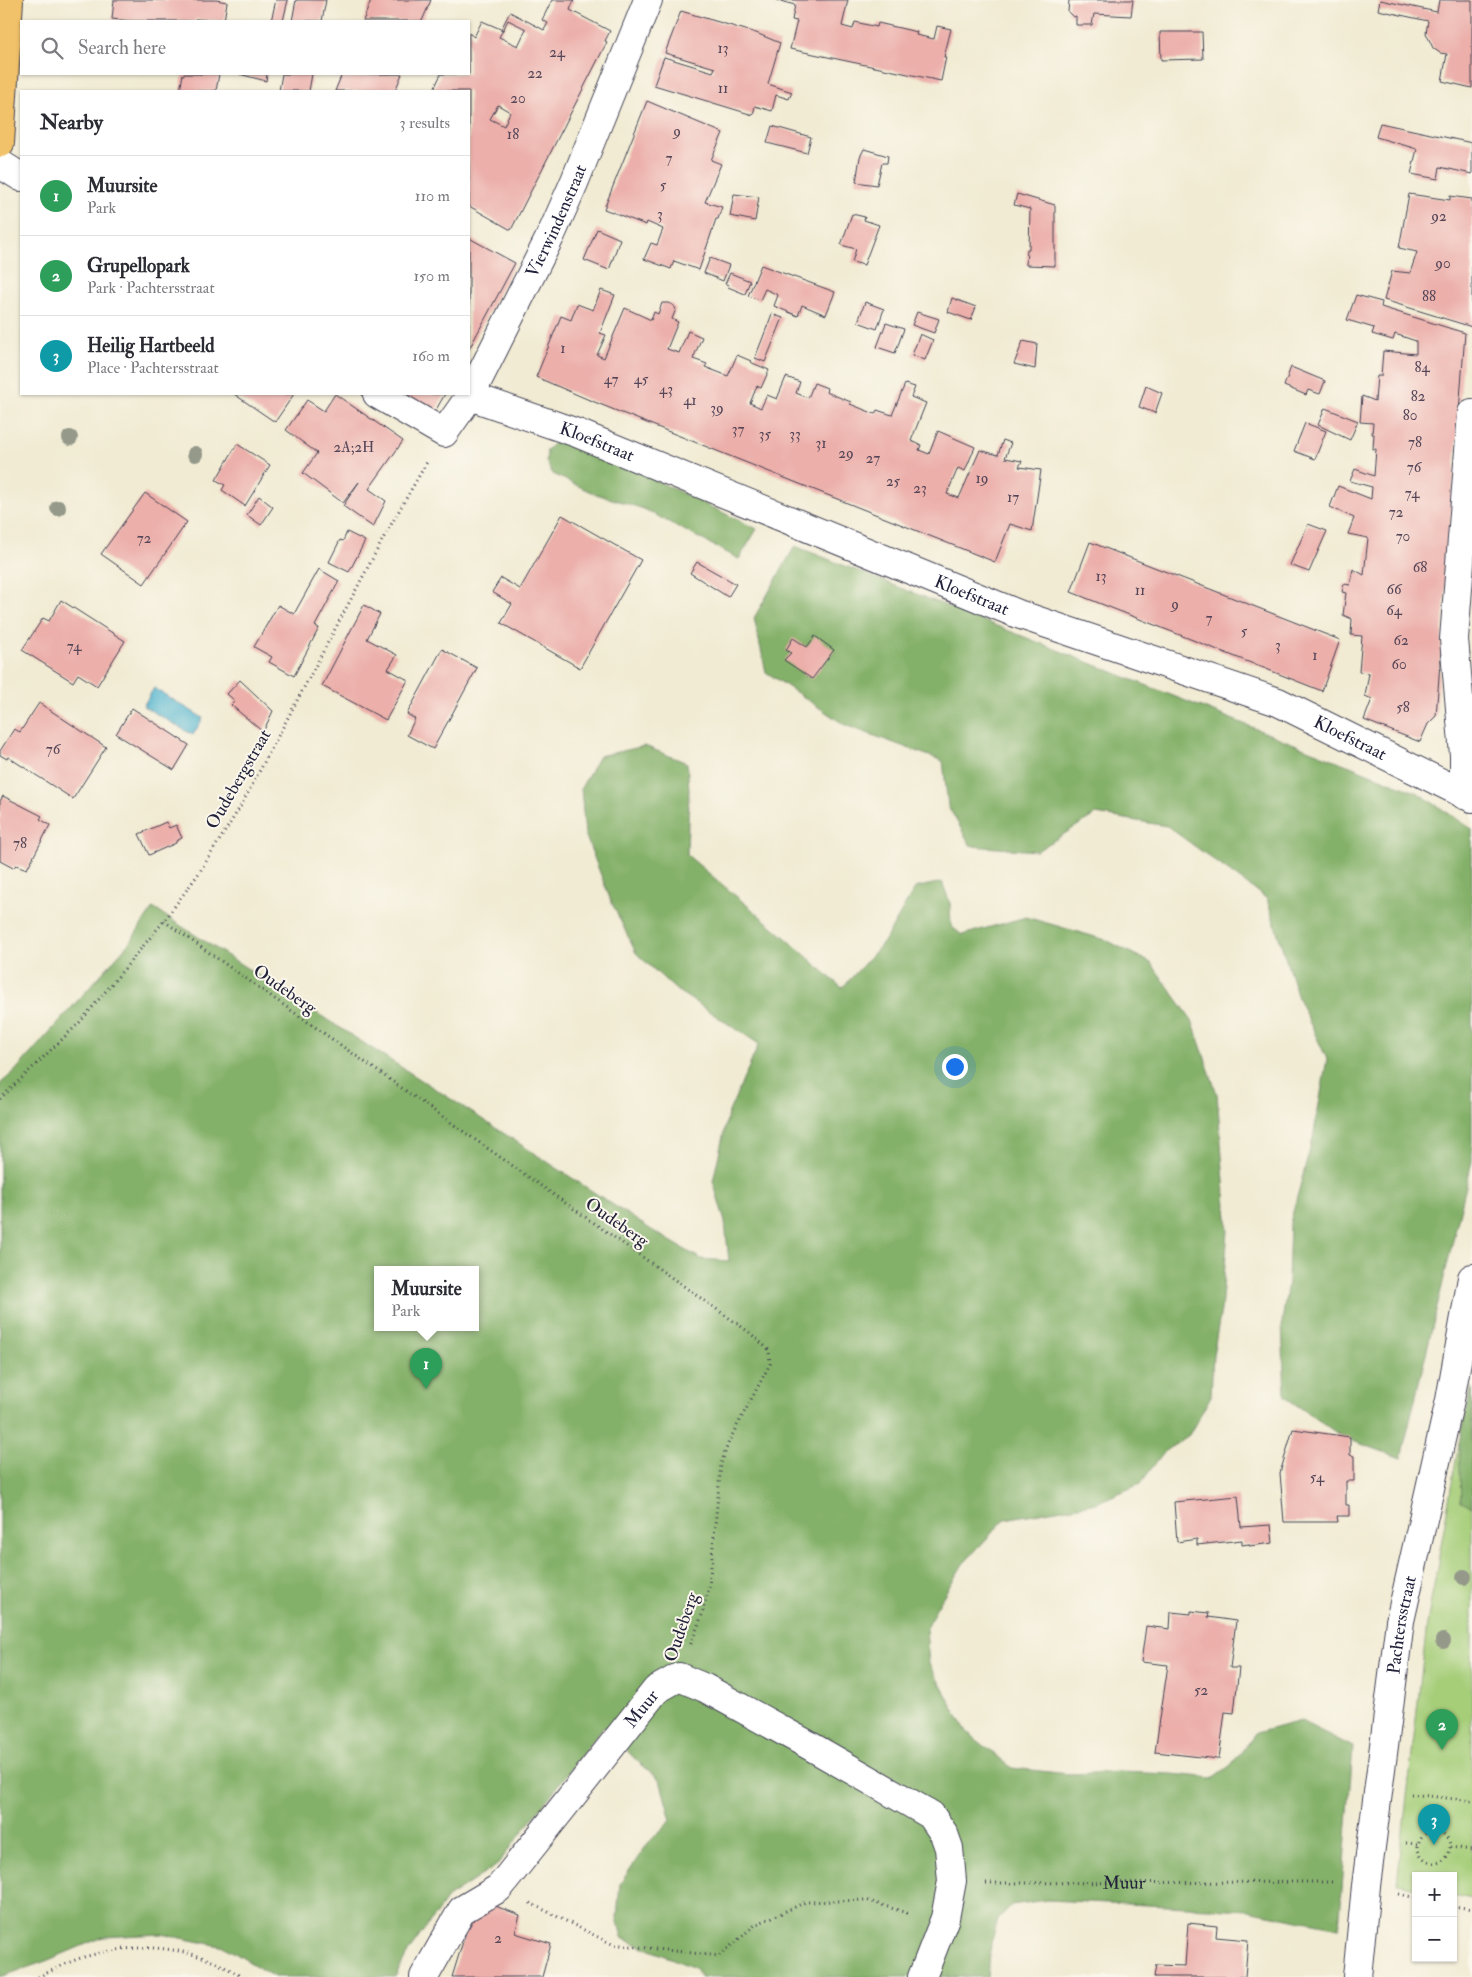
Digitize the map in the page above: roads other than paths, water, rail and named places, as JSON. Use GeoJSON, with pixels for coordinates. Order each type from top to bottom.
{"type":"FeatureCollection","features":[{"type":"Feature","properties":{"kind":"main road"},"geometry":{"type":"LineString","coordinates":[[0,143],[9,0]]}},
{"type":"Feature","properties":{"kind":"street","name":"Vierwindenstraat"},"geometry":{"type":"LineString","coordinates":[[379,395],[444,434],[470,396],[551,235],[648,0]]}},
{"type":"Feature","properties":{"kind":"street"},"geometry":{"type":"LineString","coordinates":[[0,164],[20,176]]}},
{"type":"Feature","properties":{"kind":"street","name":"Kloefstraat"},"geometry":{"type":"LineString","coordinates":[[470,396],[577,433],[1018,614],[1278,702],[1468,796]]}},
{"type":"Feature","properties":{"kind":"street"},"geometry":{"type":"LineString","coordinates":[[1468,796],[1454,639],[1472,412]]}},
{"type":"Feature","properties":{"kind":"street","name":"Pachtersstraat"},"geometry":{"type":"LineString","coordinates":[[1357,1977],[1366,1886],[1400,1621],[1450,1400],[1472,1278]]}},
{"type":"Feature","properties":{"kind":"street","name":"Muur"},"geometry":{"type":"LineString","coordinates":[[424,1977],[462,1910],[499,1888],[656,1690],[679,1677],[705,1688],[764,1720],[931,1814],[944,1834],[950,1848],[952,1880],[945,1918],[922,1977]]}},
{"type":"Feature","properties":{"kind":"water"},"geometry":{"type":"Polygon","coordinates":[[[154,688],[203,718],[193,735],[143,706],[154,688]]]}},
{"type":"Feature","properties":{"kind":"place","name":"Muursite"},"geometry":{"type":"Point","coordinates":[426,1389]}},
{"type":"Feature","properties":{"kind":"place","name":"Grupellopark"},"geometry":{"type":"Point","coordinates":[1442,1750]}},
{"type":"Feature","properties":{"kind":"place","name":"Heilig Hartbeeld"},"geometry":{"type":"Point","coordinates":[1434,1845]}}]}
